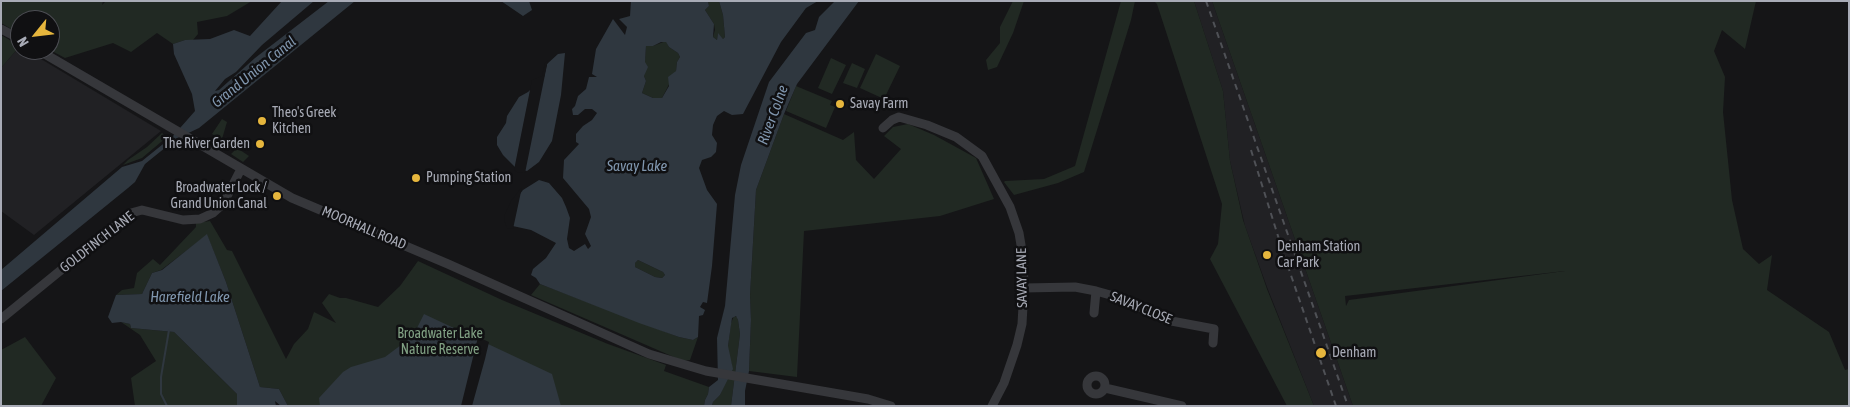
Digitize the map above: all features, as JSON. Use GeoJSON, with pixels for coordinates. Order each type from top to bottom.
{"type":"FeatureCollection","features":[{"type":"Feature","properties":{"kind":"street","name":"MOORHALL ROAD"},"geometry":{"type":"LineString","coordinates":[[55,60],[292,198],[448,264],[649,354],[706,371],[868,399],[891,406]]}},
{"type":"Feature","properties":{"kind":"street","name":"SAVAY LANE"},"geometry":{"type":"LineString","coordinates":[[883,128],[892,120],[899,118],[927,125],[956,137],[982,156],[1010,207],[1020,233],[1023,257],[1022,324],[1018,345],[1004,383],[992,406]]}},
{"type":"Feature","properties":{"kind":"street","name":"GOLDFINCH LANE"},"geometry":{"type":"LineString","coordinates":[[1,319],[131,213],[142,210],[183,220],[200,218],[213,213],[223,204],[241,169]]}},
{"type":"Feature","properties":{"kind":"street","name":"SAVAY CLOSE"},"geometry":{"type":"LineString","coordinates":[[1024,288],[1075,287],[1121,298],[1166,320],[1214,329],[1213,344]]}},
{"type":"Feature","properties":{"kind":"street"},"geometry":{"type":"LineString","coordinates":[[1094,312],[1096,291]]}},
{"type":"Feature","properties":{"kind":"street"},"geometry":{"type":"LineString","coordinates":[[1105,388],[1182,406]]}},
{"type":"Feature","properties":{"kind":"shaded area"},"geometry":{"type":"Polygon","coordinates":[[[1194,1],[1212,1],[1353,406],[1314,406],[1267,287],[1245,226],[1230,161],[1223,91],[1194,1]]]}},
{"type":"Feature","properties":{"kind":"shaded area"},"geometry":{"type":"Polygon","coordinates":[[[10,58],[10,60],[43,60],[161,131],[34,235],[1,211],[1,68],[10,58]]]}},
{"type":"Feature","properties":{"kind":"green space"},"geometry":{"type":"Polygon","coordinates":[[[1,1],[103,1],[102,5],[106,1],[252,1],[227,16],[197,22],[198,34],[193,40],[185,40],[173,44],[157,33],[131,52],[113,43],[65,58],[60,55],[60,10],[10,10],[10,28],[1,23],[1,1]]]}},
{"type":"Feature","properties":{"kind":"green space"},"geometry":{"type":"Polygon","coordinates":[[[708,1],[719,1],[723,15],[725,37],[723,39],[718,34],[717,40],[713,37],[714,24],[705,10],[709,6],[708,1]]]}},
{"type":"Feature","properties":{"kind":"green space"},"geometry":{"type":"Polygon","coordinates":[[[1013,1],[1024,1],[1013,33],[997,67],[988,70],[986,60],[1000,43],[1000,27],[1013,1]]]}},
{"type":"Feature","properties":{"kind":"green space"},"geometry":{"type":"Polygon","coordinates":[[[1121,1],[1135,1],[1131,20],[1084,172],[1058,183],[1014,195],[1005,181],[1044,179],[1075,166],[1121,1]]]}},
{"type":"Feature","properties":{"kind":"green space"},"geometry":{"type":"Polygon","coordinates":[[[1154,1],[1194,1],[1223,91],[1230,161],[1243,220],[1267,289],[1314,406],[1287,406],[1210,259],[1218,244],[1222,204],[1157,4],[1154,1]]]}},
{"type":"Feature","properties":{"kind":"green space"},"geometry":{"type":"Polygon","coordinates":[[[1212,1],[1756,1],[1745,49],[1722,30],[1714,51],[1725,77],[1723,112],[1732,200],[1743,249],[1759,264],[1772,255],[1767,290],[1829,332],[1845,370],[1849,369],[1849,406],[1353,406],[1212,1]],[[1565,271],[1345,296],[1346,306],[1349,300],[1565,271]]]}},
{"type":"Feature","properties":{"kind":"green space"},"geometry":{"type":"Polygon","coordinates":[[[1,35],[10,40],[10,58],[1,68],[1,35]]]}},
{"type":"Feature","properties":{"kind":"green space"},"geometry":{"type":"Polygon","coordinates":[[[666,41],[669,47],[678,53],[680,57],[677,62],[676,71],[662,98],[653,98],[642,93],[646,81],[644,76],[646,45],[653,46],[666,41]]]}},
{"type":"Feature","properties":{"kind":"green space"},"geometry":{"type":"Polygon","coordinates":[[[876,54],[900,66],[884,99],[860,88],[876,54]]]}},
{"type":"Feature","properties":{"kind":"green space"},"geometry":{"type":"Polygon","coordinates":[[[831,58],[846,65],[832,94],[818,88],[831,58]]]}},
{"type":"Feature","properties":{"kind":"green space"},"geometry":{"type":"Polygon","coordinates":[[[852,63],[865,69],[857,88],[843,83],[852,63]]]}},
{"type":"Feature","properties":{"kind":"green space"},"geometry":{"type":"Polygon","coordinates":[[[796,86],[832,101],[830,105],[835,107],[826,128],[786,111],[796,86]]]}},
{"type":"Feature","properties":{"kind":"green space"},"geometry":{"type":"Polygon","coordinates":[[[784,114],[843,140],[854,132],[856,160],[874,179],[901,149],[884,136],[893,127],[908,124],[934,135],[976,158],[994,199],[940,216],[804,231],[797,377],[749,371],[750,295],[756,190],[784,114]]]}},
{"type":"Feature","properties":{"kind":"green space"},"geometry":{"type":"Polygon","coordinates":[[[222,119],[227,122],[222,139],[212,134],[222,119]]]}},
{"type":"Feature","properties":{"kind":"green space"},"geometry":{"type":"Polygon","coordinates":[[[162,133],[167,137],[142,158],[123,165],[147,147],[162,133]]]}},
{"type":"Feature","properties":{"kind":"green space"},"geometry":{"type":"Polygon","coordinates":[[[237,148],[249,156],[243,162],[231,154],[237,148]]]}},
{"type":"Feature","properties":{"kind":"green space","name":"Broadwater Lake Nature Reserve"},"geometry":{"type":"Polygon","coordinates":[[[210,221],[227,250],[232,251],[286,359],[294,344],[308,329],[314,312],[336,323],[322,303],[329,294],[378,307],[400,286],[418,261],[502,300],[608,344],[666,365],[664,371],[709,387],[704,406],[288,406],[279,389],[260,387],[226,282],[207,235],[161,270],[152,273],[142,294],[116,295],[122,290],[134,288],[137,273],[153,259],[160,265],[196,227],[196,223],[210,221]]]}},
{"type":"Feature","properties":{"kind":"green space"},"geometry":{"type":"Polygon","coordinates":[[[638,260],[663,272],[665,275],[662,278],[655,277],[635,267],[635,263],[638,260]]]}},
{"type":"Feature","properties":{"kind":"green space"},"geometry":{"type":"Polygon","coordinates":[[[540,284],[679,337],[693,340],[698,337],[690,360],[683,361],[531,295],[540,284]]]}},
{"type":"Feature","properties":{"kind":"green space"},"geometry":{"type":"Polygon","coordinates":[[[734,316],[738,320],[740,334],[731,406],[712,406],[713,402],[720,395],[732,365],[728,346],[731,323],[734,316]]]}},
{"type":"Feature","properties":{"kind":"green space"},"geometry":{"type":"Polygon","coordinates":[[[121,322],[130,324],[131,328],[174,332],[237,394],[237,406],[135,406],[131,378],[156,361],[140,335],[121,322]]]}},
{"type":"Feature","properties":{"kind":"green space"},"geometry":{"type":"Polygon","coordinates":[[[25,337],[56,378],[41,406],[1,406],[1,350],[25,337]]]}},
{"type":"Feature","properties":{"kind":"water","name":"Grand Union Canal"},"geometry":{"type":"Polygon","coordinates":[[[282,1],[314,1],[262,45],[236,72],[225,79],[215,91],[219,90],[255,58],[329,1],[355,1],[199,128],[176,139],[145,164],[135,182],[1,291],[1,270],[122,167],[142,161],[173,136],[195,111],[192,94],[174,54],[173,44],[185,40],[210,39],[234,30],[250,36],[282,1]]]}},
{"type":"Feature","properties":{"kind":"water"},"geometry":{"type":"Polygon","coordinates":[[[501,1],[529,1],[532,10],[523,16],[501,1]]]}},
{"type":"Feature","properties":{"kind":"water","name":"Savay Lake"},"geometry":{"type":"Polygon","coordinates":[[[631,1],[708,1],[709,6],[705,10],[714,24],[713,37],[717,40],[718,33],[723,39],[725,37],[723,15],[719,1],[818,1],[806,8],[781,42],[743,114],[732,115],[724,111],[717,116],[713,125],[712,135],[717,143],[716,152],[711,157],[702,160],[699,168],[707,190],[717,204],[712,266],[707,303],[703,302],[700,307],[705,310],[703,315],[699,316],[698,337],[693,340],[639,323],[540,284],[531,275],[533,269],[546,258],[556,243],[531,230],[508,225],[513,203],[523,190],[539,180],[549,183],[562,198],[566,207],[570,218],[567,239],[569,248],[574,251],[585,244],[588,249],[591,246],[585,234],[591,217],[589,209],[563,178],[564,160],[579,144],[576,142],[576,134],[597,113],[592,109],[585,109],[578,115],[573,115],[572,109],[578,96],[586,89],[589,77],[597,77],[592,74],[596,49],[613,19],[625,35],[627,27],[619,19],[630,16],[631,1]],[[666,42],[653,46],[646,46],[645,62],[648,67],[644,76],[646,81],[642,93],[653,98],[662,98],[669,86],[668,77],[676,71],[677,62],[680,57],[666,42]],[[638,260],[635,263],[635,267],[655,277],[662,278],[665,275],[663,272],[638,260]]]}},
{"type":"Feature","properties":{"kind":"water","name":"River Colne"},"geometry":{"type":"Polygon","coordinates":[[[835,1],[859,1],[797,84],[756,190],[750,295],[749,371],[745,391],[745,406],[731,406],[740,334],[736,316],[732,318],[728,346],[733,369],[720,395],[713,402],[712,406],[704,406],[709,387],[718,380],[717,338],[725,306],[735,195],[741,165],[769,82],[806,33],[815,30],[819,17],[835,1]]]}},
{"type":"Feature","properties":{"kind":"water"},"geometry":{"type":"Polygon","coordinates":[[[565,53],[561,95],[552,141],[539,162],[527,171],[517,169],[503,155],[497,145],[497,137],[519,97],[528,92],[544,77],[547,64],[558,54],[565,53]]]}},
{"type":"Feature","properties":{"kind":"water","name":"Harefield Lake"},"geometry":{"type":"Polygon","coordinates":[[[207,234],[226,282],[260,387],[279,389],[288,406],[281,406],[275,401],[276,406],[237,406],[237,394],[174,332],[131,328],[130,324],[112,323],[108,317],[116,295],[142,294],[152,273],[162,270],[207,234]]]}},
{"type":"Feature","properties":{"kind":"water"},"geometry":{"type":"Polygon","coordinates":[[[424,314],[552,374],[561,406],[320,406],[319,398],[343,372],[351,367],[385,357],[413,336],[424,314]]]}},
{"type":"Feature","properties":{"kind":"pier"},"geometry":{"type":"Polygon","coordinates":[[[548,60],[525,173],[517,172],[514,170],[532,80],[542,76],[545,63],[548,60]]]}},
{"type":"Feature","properties":{"kind":"pier"},"geometry":{"type":"Polygon","coordinates":[[[522,187],[513,229],[507,228],[504,220],[505,214],[511,201],[522,187]]]}},
{"type":"Feature","properties":{"kind":"pier"},"geometry":{"type":"Polygon","coordinates":[[[478,337],[489,342],[485,359],[472,406],[461,406],[478,337]]]}},
{"type":"Feature","properties":{"kind":"waterway"},"geometry":{"type":"LineString","coordinates":[[167,406],[161,394],[161,377],[169,330]]}},
{"type":"Feature","properties":{"kind":"railway"},"geometry":{"type":"LineString","coordinates":[[1206,1],[1348,406]]}},
{"type":"Feature","properties":{"kind":"railway"},"geometry":{"type":"LineString","coordinates":[[1251,150],[1284,255],[1336,406]]}},
{"type":"Feature","properties":{"kind":"place","name":"Savay Farm"},"geometry":{"type":"Point","coordinates":[840,104]}},
{"type":"Feature","properties":{"kind":"place","name":"Theo's Greek Kitchen"},"geometry":{"type":"Point","coordinates":[262,121]}},
{"type":"Feature","properties":{"kind":"place","name":"The River Garden"},"geometry":{"type":"Point","coordinates":[260,144]}},
{"type":"Feature","properties":{"kind":"place","name":"Pumping Station"},"geometry":{"type":"Point","coordinates":[416,178]}},
{"type":"Feature","properties":{"kind":"place","name":"Broadwater Lock / Grand Union Canal"},"geometry":{"type":"Point","coordinates":[277,196]}},
{"type":"Feature","properties":{"kind":"place","name":"Denham Station Car Park"},"geometry":{"type":"Point","coordinates":[1267,255]}},
{"type":"Feature","properties":{"kind":"place","name":"Denham"},"geometry":{"type":"Point","coordinates":[1321,353]}}]}
